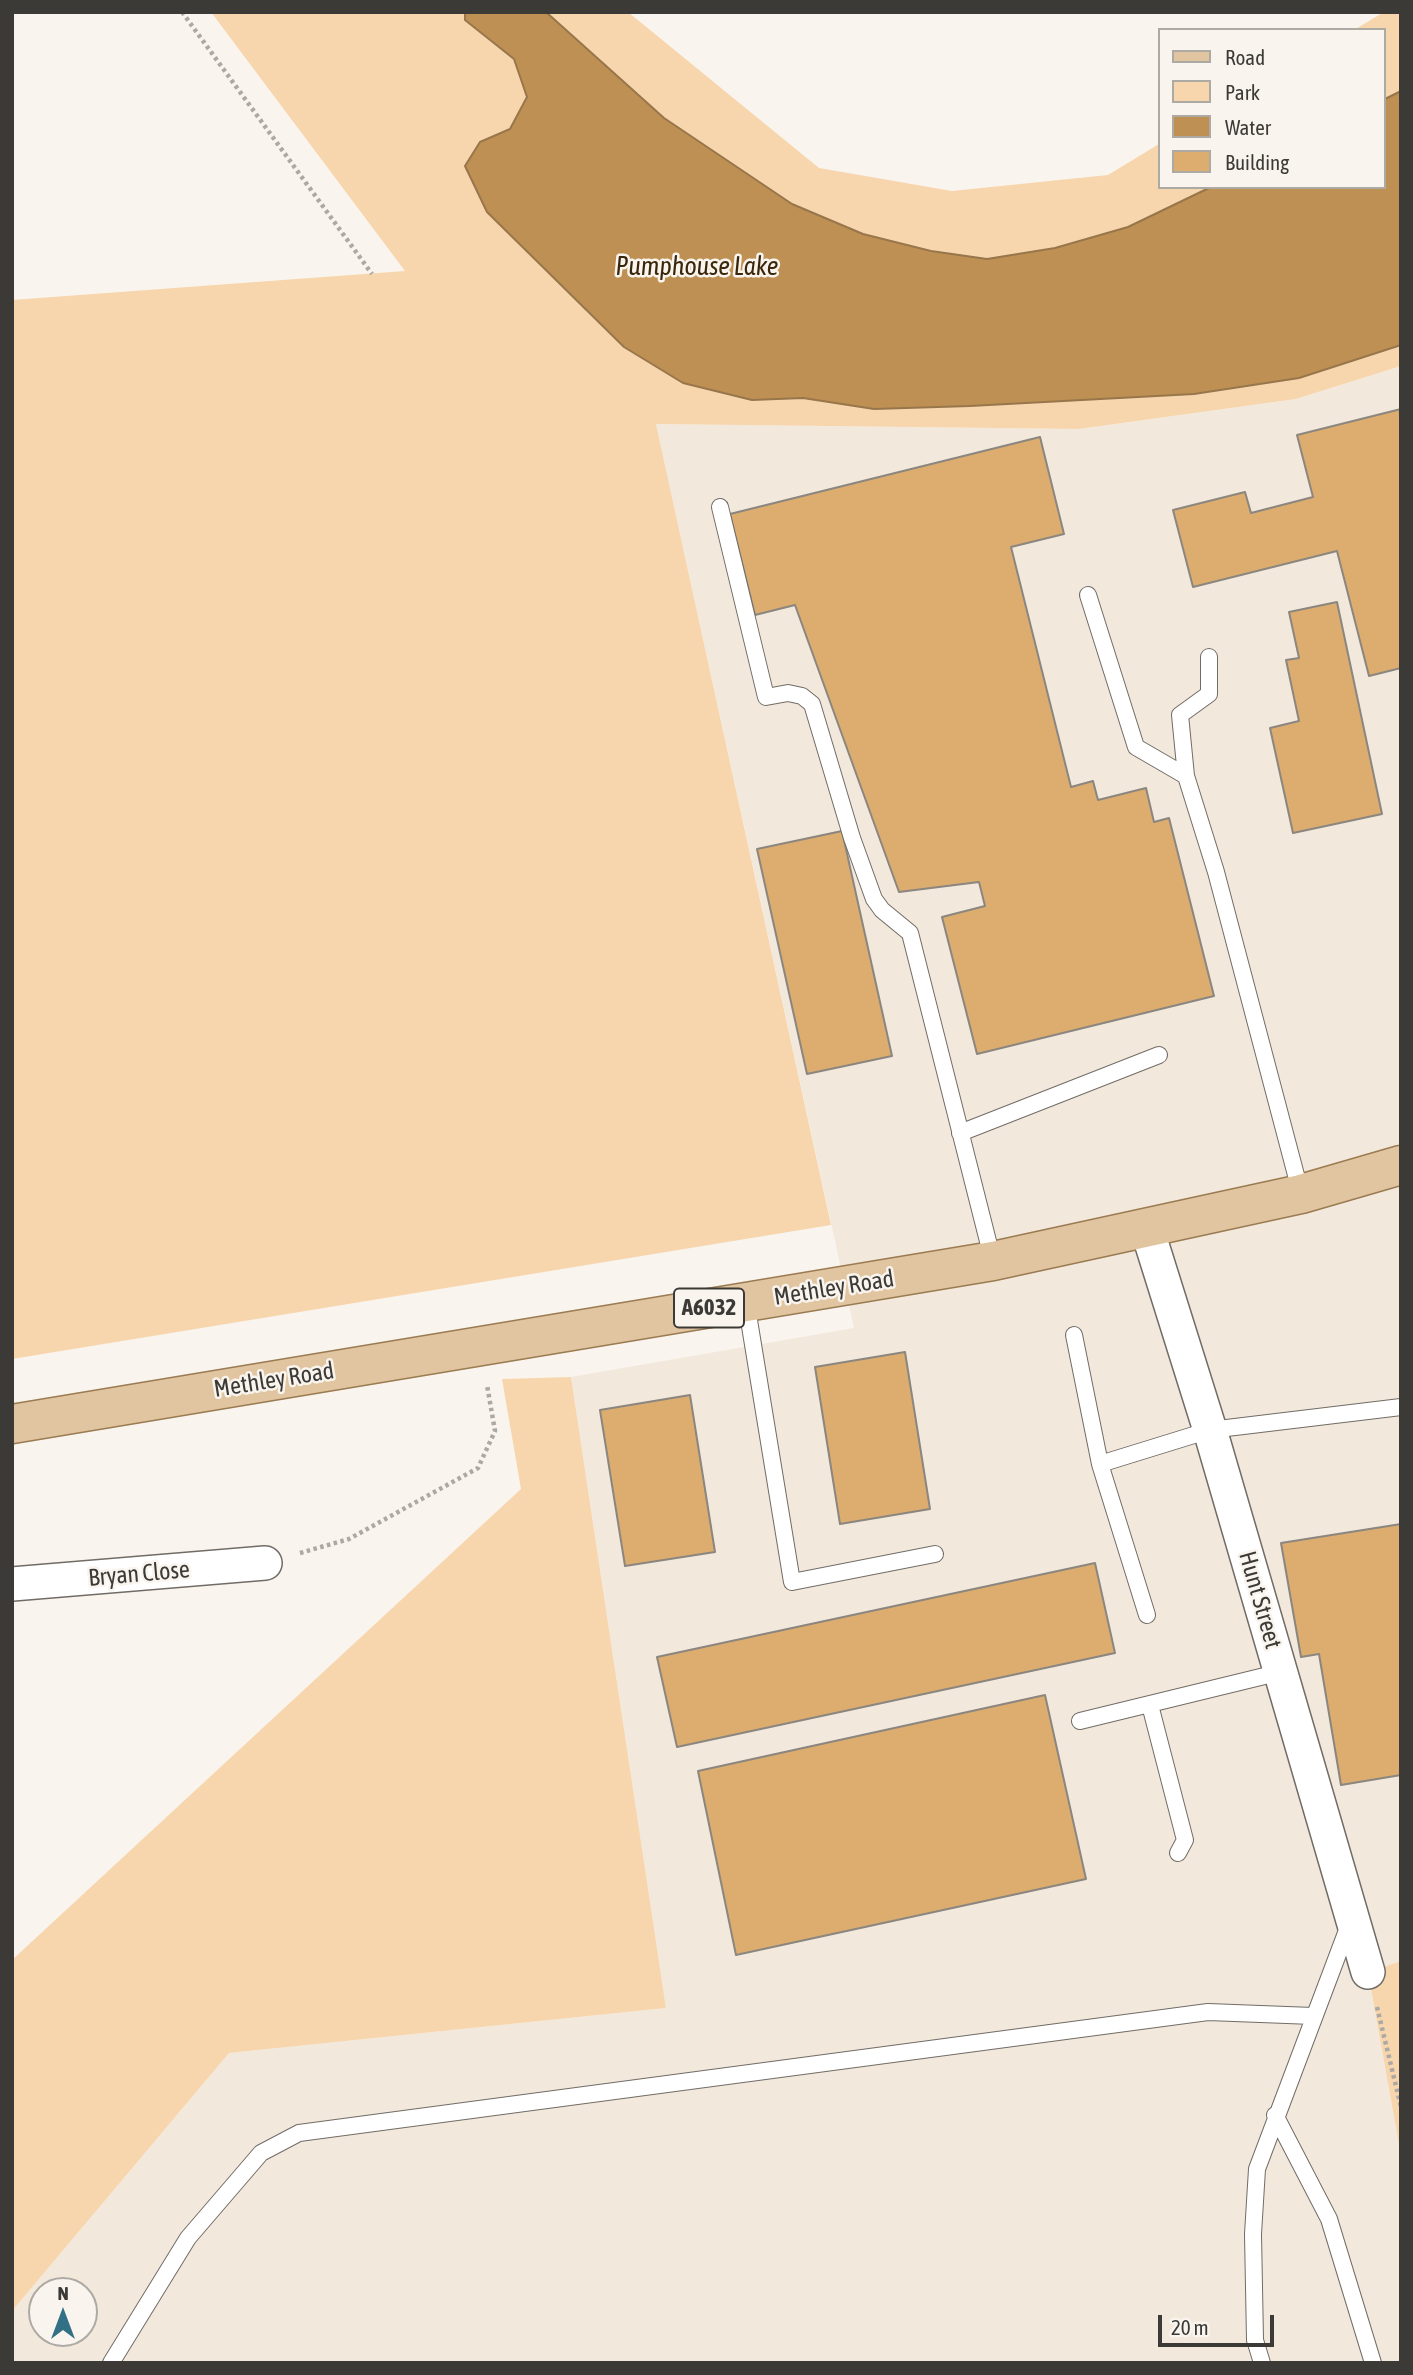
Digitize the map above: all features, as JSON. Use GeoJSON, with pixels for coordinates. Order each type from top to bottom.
{"type":"FeatureCollection","features":[{"type":"Feature","properties":{"kind":"main road","name":"Methley Road"},"geometry":{"type":"LineString","coordinates":[[12,1424],[993,1261],[1301,1194],[1401,1165]]}},
{"type":"Feature","properties":{"kind":"street","name":"Hunt Street"},"geometry":{"type":"LineString","coordinates":[[1147,1229],[1210,1430],[1368,1972]]}},
{"type":"Feature","properties":{"kind":"street","name":"Bryan Close"},"geometry":{"type":"LineString","coordinates":[[12,1584],[265,1563]]}},
{"type":"Feature","properties":{"kind":"lane"},"geometry":{"type":"LineString","coordinates":[[720,507],[766,697],[788,693],[802,696],[812,704],[852,838],[874,899],[911,933],[993,1261]]}},
{"type":"Feature","properties":{"kind":"lane"},"geometry":{"type":"LineString","coordinates":[[1088,594],[1136,747],[1186,776]]}},
{"type":"Feature","properties":{"kind":"lane"},"geometry":{"type":"LineString","coordinates":[[1209,657],[1209,694],[1180,715],[1186,776],[1216,872],[1301,1194]]}},
{"type":"Feature","properties":{"kind":"lane"},"geometry":{"type":"LineString","coordinates":[[960,1133],[1159,1055]]}},
{"type":"Feature","properties":{"kind":"lane"},"geometry":{"type":"LineString","coordinates":[[746,1302],[792,1582],[935,1555]]}},
{"type":"Feature","properties":{"kind":"lane"},"geometry":{"type":"LineString","coordinates":[[1073,1335],[1100,1464],[1147,1615]]}},
{"type":"Feature","properties":{"kind":"lane"},"geometry":{"type":"LineString","coordinates":[[1100,1464],[1210,1430],[1401,1406]]}},
{"type":"Feature","properties":{"kind":"lane"},"geometry":{"type":"LineString","coordinates":[[1080,1721],[1281,1672]]}},
{"type":"Feature","properties":{"kind":"lane"},"geometry":{"type":"LineString","coordinates":[[1150,1705],[1185,1840],[1178,1853]]}},
{"type":"Feature","properties":{"kind":"lane"},"geometry":{"type":"LineString","coordinates":[[1262,2363],[1255,2340],[1253,2234],[1256,2169],[1352,1917]]}},
{"type":"Feature","properties":{"kind":"lane"},"geometry":{"type":"LineString","coordinates":[[111,2363],[188,2238],[261,2154],[299,2133],[1208,2012],[1313,2016]]}},
{"type":"Feature","properties":{"kind":"lane"},"geometry":{"type":"LineString","coordinates":[[1275,2115],[1329,2220],[1373,2363]]}},
{"type":"Feature","properties":{"kind":"path"},"geometry":{"type":"LineString","coordinates":[[183,12],[372,274]]}},
{"type":"Feature","properties":{"kind":"path"},"geometry":{"type":"LineString","coordinates":[[265,1563],[349,1539],[478,1468],[495,1431],[481,1346]]}},
{"type":"Feature","properties":{"kind":"path"},"geometry":{"type":"LineString","coordinates":[[1368,1972],[1401,2107]]}},
{"type":"Feature","properties":{"kind":"shaded area"},"geometry":{"type":"Polygon","coordinates":[[[1401,366],[1401,1961],[1368,1972],[1401,2156],[1401,2363],[12,2363],[12,2311],[28,2292],[28,2347],[98,2347],[98,2277],[41,2277],[229,2053],[666,2008],[571,1377],[854,1328],[656,424],[1079,429],[1296,399],[1401,366]]]}},
{"type":"Feature","properties":{"kind":"green space"},"geometry":{"type":"Polygon","coordinates":[[[211,12],[465,12],[465,20],[514,59],[527,97],[510,129],[480,142],[624,347],[683,383],[752,400],[803,398],[874,409],[970,406],[1194,394],[1299,378],[1401,345],[1401,366],[1296,399],[1079,429],[656,424],[831,1225],[12,1359],[12,300],[405,271],[211,12]]]}},
{"type":"Feature","properties":{"kind":"green space"},"geometry":{"type":"Polygon","coordinates":[[[546,12],[628,12],[819,168],[952,191],[1108,175],[1158,145],[1158,189],[1207,189],[1128,227],[1055,248],[987,259],[931,251],[863,234],[792,204],[664,118],[546,12]]]}},
{"type":"Feature","properties":{"kind":"green space"},"geometry":{"type":"Polygon","coordinates":[[[1384,12],[1401,12],[1401,91],[1385,99],[1385,28],[1357,28],[1384,12]]]}},
{"type":"Feature","properties":{"kind":"green space"},"geometry":{"type":"Polygon","coordinates":[[[571,1377],[666,2008],[229,2053],[41,2277],[28,2277],[28,2292],[12,2311],[12,1960],[521,1489],[502,1379],[571,1377]]]}},
{"type":"Feature","properties":{"kind":"green space"},"geometry":{"type":"Polygon","coordinates":[[[1401,1961],[1401,2156],[1368,1972],[1401,1961]]]}},
{"type":"Feature","properties":{"kind":"water","name":"Pumphouse Lake"},"geometry":{"type":"Polygon","coordinates":[[[465,12],[546,12],[664,118],[792,204],[863,234],[931,251],[987,259],[1055,248],[1128,227],[1207,189],[1385,189],[1385,99],[1401,91],[1401,345],[1299,378],[1194,394],[970,406],[874,409],[803,398],[752,400],[683,383],[624,347],[487,212],[465,166],[480,142],[510,129],[527,97],[514,59],[465,20],[465,12]]]}},
{"type":"Feature","properties":{"kind":"building"},"geometry":{"type":"Polygon","coordinates":[[[1401,409],[1401,668],[1369,676],[1337,551],[1193,587],[1173,510],[1245,492],[1251,513],[1313,497],[1297,435],[1401,409]]]}},
{"type":"Feature","properties":{"kind":"building"},"geometry":{"type":"Polygon","coordinates":[[[1040,437],[1064,534],[1011,547],[1071,787],[1093,781],[1098,800],[1146,788],[1154,822],[1169,818],[1214,996],[977,1054],[942,917],[985,906],[979,882],[899,892],[795,605],[755,615],[730,514],[1040,437]]]}},
{"type":"Feature","properties":{"kind":"building"},"geometry":{"type":"Polygon","coordinates":[[[1337,602],[1382,814],[1293,833],[1270,728],[1299,721],[1286,660],[1299,658],[1289,612],[1337,602]]]}},
{"type":"Feature","properties":{"kind":"building"},"geometry":{"type":"Polygon","coordinates":[[[842,831],[892,1056],[807,1074],[757,849],[842,831]]]}},
{"type":"Feature","properties":{"kind":"building"},"geometry":{"type":"Polygon","coordinates":[[[905,1352],[930,1509],[840,1524],[815,1367],[905,1352]]]}},
{"type":"Feature","properties":{"kind":"building"},"geometry":{"type":"Polygon","coordinates":[[[690,1395],[715,1552],[625,1566],[600,1410],[690,1395]]]}},
{"type":"Feature","properties":{"kind":"building"},"geometry":{"type":"Polygon","coordinates":[[[1401,1524],[1401,1775],[1341,1785],[1319,1654],[1301,1657],[1281,1543],[1401,1524]]]}},
{"type":"Feature","properties":{"kind":"building"},"geometry":{"type":"Polygon","coordinates":[[[1095,1563],[1115,1653],[677,1747],[657,1657],[1095,1563]]]}},
{"type":"Feature","properties":{"kind":"building"},"geometry":{"type":"Polygon","coordinates":[[[1045,1695],[1086,1879],[736,1955],[698,1771],[1045,1695]]]}}]}
